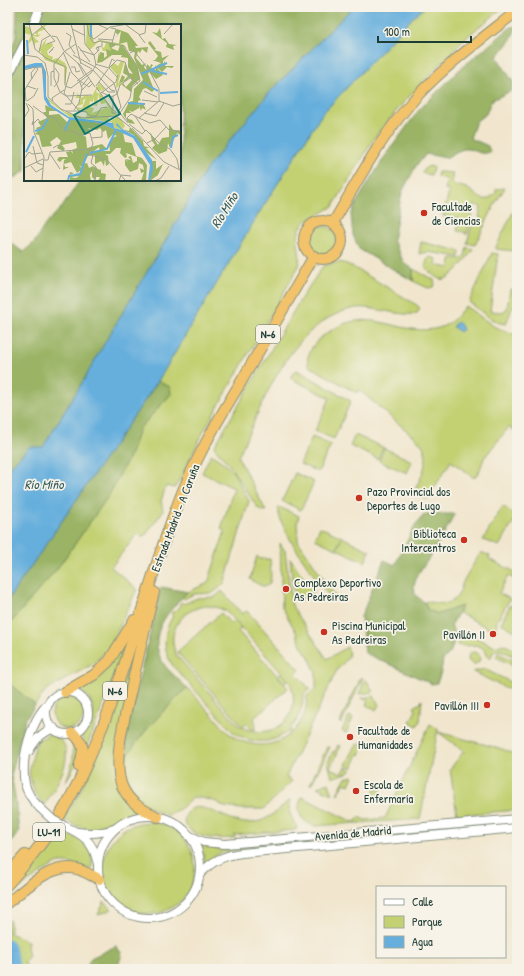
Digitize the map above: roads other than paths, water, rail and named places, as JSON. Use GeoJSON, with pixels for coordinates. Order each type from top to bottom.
{"type":"FeatureCollection","features":[{"type":"Feature","properties":{"kind":"highway"},"geometry":{"type":"LineString","coordinates":[[333,223],[381,142],[416,97],[449,66],[517,11]]}},
{"type":"Feature","properties":{"kind":"highway"},"geometry":{"type":"LineString","coordinates":[[317,221],[328,221],[333,223],[340,230],[342,235],[340,250],[328,258],[323,259],[314,256],[310,253],[304,243],[306,232],[312,224],[317,221]]}},
{"type":"Feature","properties":{"kind":"highway","name":"Estrada Madrid - A Coruña"},"geometry":{"type":"LineString","coordinates":[[7,885],[21,870],[42,842],[70,798],[98,738],[184,490],[206,442],[314,256]]}},
{"type":"Feature","properties":{"kind":"highway"},"geometry":{"type":"LineString","coordinates":[[156,568],[158,577],[122,732],[119,764],[122,785],[131,800],[145,811],[158,817]]}},
{"type":"Feature","properties":{"kind":"highway"},"geometry":{"type":"LineString","coordinates":[[65,692],[94,675],[109,661],[143,607]]}},
{"type":"Feature","properties":{"kind":"highway"},"geometry":{"type":"LineString","coordinates":[[57,810],[71,783],[82,756],[82,745],[73,733]]}},
{"type":"Feature","properties":{"kind":"highway","name":"Estrada Madrid - A Coruña"},"geometry":{"type":"LineString","coordinates":[[7,875],[29,850],[82,773]]}},
{"type":"Feature","properties":{"kind":"highway"},"geometry":{"type":"LineString","coordinates":[[7,903],[49,872],[65,868],[78,869],[99,879]]}},
{"type":"Feature","properties":{"kind":"street"},"geometry":{"type":"LineString","coordinates":[[33,24],[40,7]]}},
{"type":"Feature","properties":{"kind":"street"},"geometry":{"type":"LineString","coordinates":[[7,78],[24,45]]}},
{"type":"Feature","properties":{"kind":"street"},"geometry":{"type":"LineString","coordinates":[[50,701],[47,713],[50,724],[61,733],[73,733],[79,730],[87,721],[88,708],[82,698],[71,692],[65,692],[54,697],[50,701],[40,713],[32,728],[26,751],[25,784],[28,792],[39,807],[53,820],[64,826],[76,831],[96,833],[116,829]]}},
{"type":"Feature","properties":{"kind":"street"},"geometry":{"type":"LineString","coordinates":[[25,761],[38,737],[54,728]]}},
{"type":"Feature","properties":{"kind":"street"},"geometry":{"type":"LineString","coordinates":[[76,831],[91,844],[96,853],[99,879],[105,893],[114,905],[132,915],[153,918],[167,915],[177,910],[186,903],[192,894],[200,874],[200,861],[190,836],[175,823],[158,817],[143,816],[128,820],[116,829],[107,839],[101,851],[98,864]]}},
{"type":"Feature","properties":{"kind":"street","name":"Avenida de Madrid"},"geometry":{"type":"LineString","coordinates":[[190,836],[204,842],[225,844],[517,819]]}},
{"type":"Feature","properties":{"kind":"street","name":"Avenida de Madrid"},"geometry":{"type":"LineString","coordinates":[[200,874],[212,862],[220,858],[242,853],[517,828]]}},
{"type":"Feature","properties":{"kind":"water","name":"Río Miño"},"geometry":{"type":"Polygon","coordinates":[[[353,7],[425,7],[417,13],[322,114],[259,213],[158,381],[7,601],[7,470],[29,447],[43,447],[85,378],[207,168],[270,92],[353,7]]]}},
{"type":"Feature","properties":{"kind":"water"},"geometry":{"type":"Polygon","coordinates":[[[459,322],[463,329],[460,332],[453,327],[454,324],[459,322]]]}},
{"type":"Feature","properties":{"kind":"waterway"},"geometry":{"type":"LineString","coordinates":[[7,944],[11,952],[15,969]]}},
{"type":"Feature","properties":{"kind":"place","name":"Facultade de Ciencias"},"geometry":{"type":"Point","coordinates":[424,213]}},
{"type":"Feature","properties":{"kind":"place","name":"Pazo Provincial dos Deportes de Lugo"},"geometry":{"type":"Point","coordinates":[359,498]}},
{"type":"Feature","properties":{"kind":"place","name":"Biblioteca Intercentros"},"geometry":{"type":"Point","coordinates":[464,540]}},
{"type":"Feature","properties":{"kind":"place","name":"Complexo Deportivo As Pedreiras"},"geometry":{"type":"Point","coordinates":[286,589]}},
{"type":"Feature","properties":{"kind":"place","name":"Piscina Municipal As Pedreiras"},"geometry":{"type":"Point","coordinates":[324,632]}},
{"type":"Feature","properties":{"kind":"place","name":"Pavillón II"},"geometry":{"type":"Point","coordinates":[493,634]}},
{"type":"Feature","properties":{"kind":"place","name":"Pavillón III"},"geometry":{"type":"Point","coordinates":[487,705]}},
{"type":"Feature","properties":{"kind":"place","name":"Facultade de Humanidades"},"geometry":{"type":"Point","coordinates":[350,737]}},
{"type":"Feature","properties":{"kind":"place","name":"Escola de Enfermaría"},"geometry":{"type":"Point","coordinates":[356,791]}}]}
